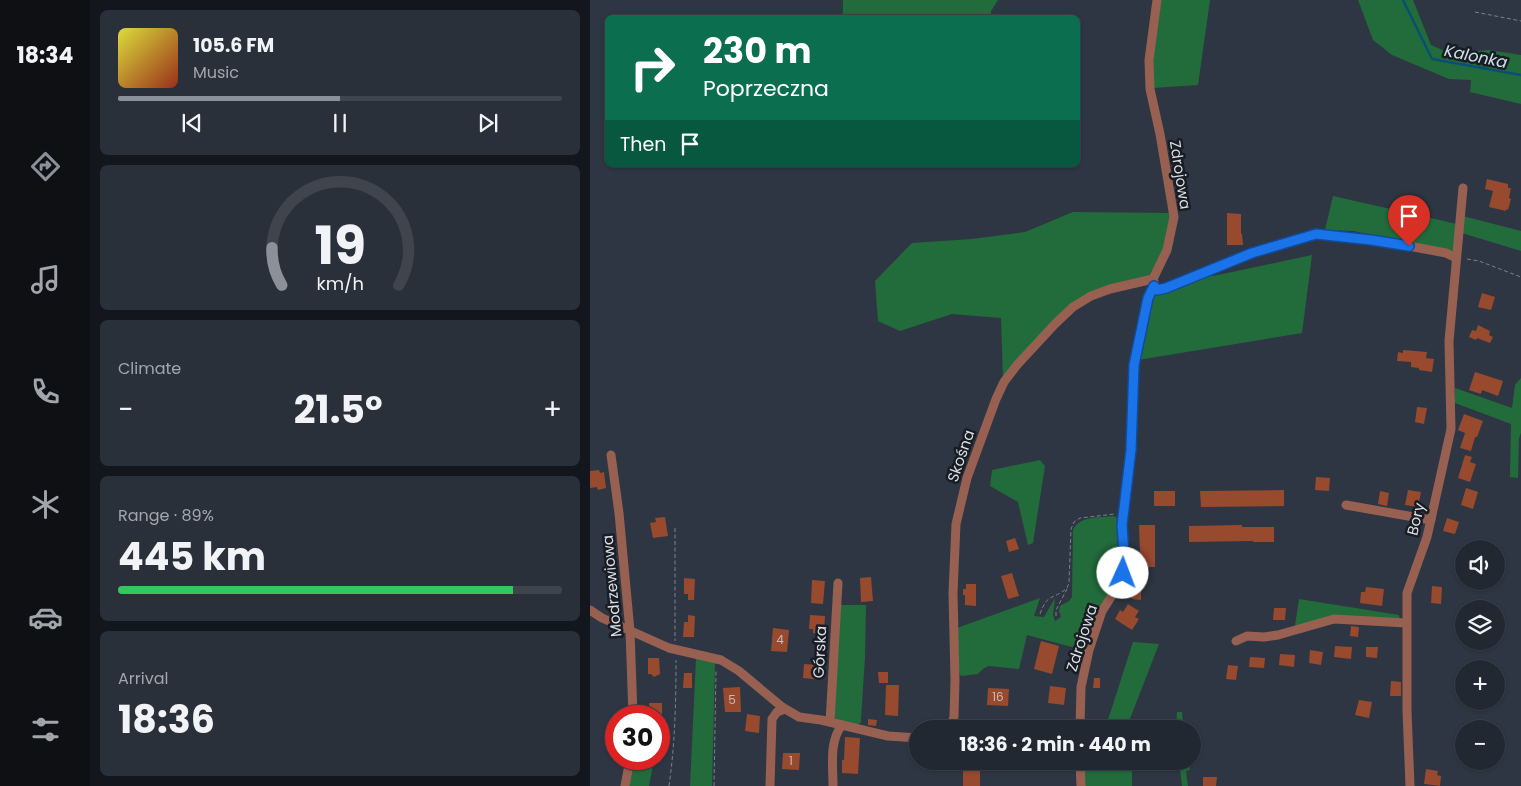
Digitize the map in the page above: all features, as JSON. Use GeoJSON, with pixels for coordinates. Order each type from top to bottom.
{"type":"FeatureCollection","features":[{"type":"Feature","properties":{"kind":"street","name":"Zdrojowa"},"geometry":{"type":"LineString","coordinates":[[1080,720],[1080,687],[1089,650],[1102,611],[1115,591],[1123,573],[1122,525],[1131,450],[1134,365],[1148,298],[1167,250],[1174,217],[1160,134],[1150,89],[1149,60],[1157,0]]}},
{"type":"Feature","properties":{"kind":"street","name":"Bory"},"geometry":{"type":"LineString","coordinates":[[1410,786],[1406,711],[1407,593],[1427,537],[1451,429],[1449,341],[1463,188]]}},
{"type":"Feature","properties":{"kind":"street","name":"Skośna"},"geometry":{"type":"LineString","coordinates":[[953,720],[956,680],[953,593],[956,524],[967,478],[1004,382],[1055,324],[1073,307],[1091,296],[1124,285],[1154,282],[1157,290],[1166,288],[1252,253],[1316,234],[1371,240],[1446,253],[1456,258]]}},
{"type":"Feature","properties":{"kind":"street","name":"Modrzewiowa"},"geometry":{"type":"LineString","coordinates":[[611,455],[619,513],[630,631],[633,705]]}},
{"type":"Feature","properties":{"kind":"street"},"geometry":{"type":"LineString","coordinates":[[1346,505],[1431,520]]}},
{"type":"Feature","properties":{"kind":"street","name":"Górska"},"geometry":{"type":"LineString","coordinates":[[830,722],[838,583]]}},
{"type":"Feature","properties":{"kind":"street"},"geometry":{"type":"LineString","coordinates":[[590,610],[602,618],[669,648],[717,659],[739,671],[785,709],[799,717],[830,722],[888,736],[909,737]]}},
{"type":"Feature","properties":{"kind":"street"},"geometry":{"type":"LineString","coordinates":[[1236,641],[1247,636],[1264,637],[1278,635],[1334,619],[1406,623]]}},
{"type":"Feature","properties":{"kind":"street"},"geometry":{"type":"LineString","coordinates":[[770,786],[772,719],[777,712],[785,709]]}},
{"type":"Feature","properties":{"kind":"street"},"geometry":{"type":"LineString","coordinates":[[833,786],[833,751],[837,732],[842,725]]}},
{"type":"Feature","properties":{"kind":"street"},"geometry":{"type":"LineString","coordinates":[[625,786],[628,770]]}},
{"type":"Feature","properties":{"kind":"street"},"geometry":{"type":"LineString","coordinates":[[1080,770],[1081,786]]}},
{"type":"Feature","properties":{"kind":"path"},"geometry":{"type":"LineString","coordinates":[[1476,12],[1521,21]]}},
{"type":"Feature","properties":{"kind":"path"},"geometry":{"type":"LineString","coordinates":[[1456,258],[1479,261],[1521,277]]}},
{"type":"Feature","properties":{"kind":"path"},"geometry":{"type":"LineString","coordinates":[[1056,616],[1056,610],[1069,583],[1071,528],[1074,522],[1080,518],[1123,513]]}},
{"type":"Feature","properties":{"kind":"path"},"geometry":{"type":"LineString","coordinates":[[1040,614],[1044,602],[1067,588]]}},
{"type":"Feature","properties":{"kind":"path"},"geometry":{"type":"LineString","coordinates":[[714,786],[717,659]]}},
{"type":"Feature","properties":{"kind":"green space"},"geometry":{"type":"Polygon","coordinates":[[[843,0],[998,0],[991,11],[991,15],[843,15],[843,0]]]}},
{"type":"Feature","properties":{"kind":"green space"},"geometry":{"type":"Polygon","coordinates":[[[1160,0],[1210,0],[1198,85],[1153,88],[1152,59],[1160,0]]]}},
{"type":"Feature","properties":{"kind":"green space"},"geometry":{"type":"Polygon","coordinates":[[[1358,0],[1413,0],[1431,45],[1449,53],[1489,50],[1521,55],[1521,104],[1470,92],[1471,80],[1449,79],[1392,55],[1373,40],[1358,0]]]}},
{"type":"Feature","properties":{"kind":"green space"},"geometry":{"type":"Polygon","coordinates":[[[1333,196],[1457,224],[1453,251],[1450,252],[1353,231],[1325,230],[1333,196]]]}},
{"type":"Feature","properties":{"kind":"green space"},"geometry":{"type":"Polygon","coordinates":[[[1073,212],[1171,213],[1165,248],[1149,277],[1083,298],[1003,380],[1001,318],[952,314],[900,331],[878,321],[875,281],[912,243],[972,239],[1025,232],[1073,212]]]}},
{"type":"Feature","properties":{"kind":"green space"},"geometry":{"type":"Polygon","coordinates":[[[1463,216],[1521,231],[1521,251],[1462,233],[1463,216]]]}},
{"type":"Feature","properties":{"kind":"green space"},"geometry":{"type":"Polygon","coordinates":[[[1312,255],[1302,333],[1138,360],[1152,299],[1155,294],[1209,272],[1213,276],[1312,255]]]}},
{"type":"Feature","properties":{"kind":"green space"},"geometry":{"type":"Polygon","coordinates":[[[1521,378],[1521,433],[1519,438],[1518,478],[1510,477],[1511,424],[1455,403],[1455,388],[1512,408],[1515,385],[1521,378]]]}},
{"type":"Feature","properties":{"kind":"green space"},"geometry":{"type":"Polygon","coordinates":[[[1040,460],[1045,466],[1033,543],[1028,545],[1018,502],[990,486],[992,470],[1040,460]]]}},
{"type":"Feature","properties":{"kind":"green space"},"geometry":{"type":"Polygon","coordinates":[[[1114,516],[1120,520],[1122,572],[1100,609],[1083,650],[1027,635],[1019,669],[989,666],[978,674],[961,676],[958,670],[957,628],[1040,598],[1034,616],[1044,617],[1055,598],[1053,615],[1055,621],[1061,617],[1060,606],[1072,597],[1073,530],[1076,525],[1085,520],[1114,516]]]}},
{"type":"Feature","properties":{"kind":"green space"},"geometry":{"type":"Polygon","coordinates":[[[1299,599],[1399,615],[1400,620],[1333,617],[1295,626],[1299,599]]]}},
{"type":"Feature","properties":{"kind":"green space"},"geometry":{"type":"Polygon","coordinates":[[[839,605],[866,605],[861,722],[857,726],[836,721],[834,713],[839,605]]]}},
{"type":"Feature","properties":{"kind":"green space"},"geometry":{"type":"Polygon","coordinates":[[[1133,642],[1159,644],[1129,720],[1108,720],[1133,642]]]}},
{"type":"Feature","properties":{"kind":"green space"},"geometry":{"type":"Polygon","coordinates":[[[696,658],[715,662],[712,786],[690,786],[696,658]]]}},
{"type":"Feature","properties":{"kind":"green space"},"geometry":{"type":"Polygon","coordinates":[[[1177,712],[1182,712],[1183,720],[1177,720],[1177,712]]]}},
{"type":"Feature","properties":{"kind":"green space"},"geometry":{"type":"Polygon","coordinates":[[[632,770],[652,770],[649,786],[628,786],[632,770]]]}},
{"type":"Feature","properties":{"kind":"green space"},"geometry":{"type":"Polygon","coordinates":[[[1082,770],[1132,770],[1132,786],[1081,786],[1082,770]]]}},
{"type":"Feature","properties":{"kind":"green space"},"geometry":{"type":"Polygon","coordinates":[[[1180,770],[1190,770],[1186,771],[1188,786],[1182,786],[1180,770]]]}},
{"type":"Feature","properties":{"kind":"building"},"geometry":{"type":"Polygon","coordinates":[[[1487,179],[1508,184],[1508,188],[1511,188],[1508,210],[1489,207],[1493,191],[1485,189],[1487,179]]]}},
{"type":"Feature","properties":{"kind":"building"},"geometry":{"type":"Polygon","coordinates":[[[1227,213],[1241,214],[1243,245],[1227,245],[1227,213]]]}},
{"type":"Feature","properties":{"kind":"building"},"geometry":{"type":"Polygon","coordinates":[[[1482,293],[1495,297],[1491,310],[1478,307],[1482,293]]]}},
{"type":"Feature","properties":{"kind":"building"},"geometry":{"type":"Polygon","coordinates":[[[1478,325],[1490,331],[1489,335],[1493,337],[1490,343],[1469,337],[1472,330],[1476,331],[1478,325]]]}},
{"type":"Feature","properties":{"kind":"building"},"geometry":{"type":"Polygon","coordinates":[[[1403,350],[1427,352],[1426,358],[1434,359],[1432,372],[1411,367],[1411,362],[1397,361],[1398,352],[1403,353],[1403,350]]]}},
{"type":"Feature","properties":{"kind":"building"},"geometry":{"type":"Polygon","coordinates":[[[1475,372],[1503,381],[1498,396],[1482,390],[1481,394],[1469,390],[1475,372]]]}},
{"type":"Feature","properties":{"kind":"building"},"geometry":{"type":"Polygon","coordinates":[[[1417,407],[1427,408],[1424,424],[1415,422],[1417,407]]]}},
{"type":"Feature","properties":{"kind":"building"},"geometry":{"type":"Polygon","coordinates":[[[1464,414],[1483,421],[1471,451],[1460,448],[1465,433],[1458,430],[1464,414]]]}},
{"type":"Feature","properties":{"kind":"building"},"geometry":{"type":"Polygon","coordinates":[[[1465,455],[1472,457],[1470,462],[1476,464],[1470,482],[1458,478],[1465,455]]]}},
{"type":"Feature","properties":{"kind":"building"},"geometry":{"type":"Polygon","coordinates":[[[599,470],[600,473],[604,472],[606,488],[598,490],[597,487],[590,488],[590,471],[599,470]]]}},
{"type":"Feature","properties":{"kind":"building"},"geometry":{"type":"Polygon","coordinates":[[[1316,477],[1330,478],[1329,491],[1315,490],[1316,477]]]}},
{"type":"Feature","properties":{"kind":"building"},"geometry":{"type":"Polygon","coordinates":[[[1466,488],[1478,492],[1473,509],[1461,505],[1466,488]]]}},
{"type":"Feature","properties":{"kind":"building"},"geometry":{"type":"Polygon","coordinates":[[[1284,490],[1284,506],[1201,507],[1200,491],[1284,490]]]}},
{"type":"Feature","properties":{"kind":"building"},"geometry":{"type":"Polygon","coordinates":[[[1408,490],[1421,492],[1418,507],[1405,505],[1408,490]]]}},
{"type":"Feature","properties":{"kind":"building"},"geometry":{"type":"Polygon","coordinates":[[[1154,491],[1175,491],[1175,506],[1154,506],[1154,491]]]}},
{"type":"Feature","properties":{"kind":"building"},"geometry":{"type":"Polygon","coordinates":[[[1380,491],[1389,493],[1387,506],[1378,504],[1380,491]]]}},
{"type":"Feature","properties":{"kind":"building"},"geometry":{"type":"Polygon","coordinates":[[[665,517],[668,536],[653,538],[650,523],[656,522],[655,518],[665,517]]]}},
{"type":"Feature","properties":{"kind":"building"},"geometry":{"type":"Polygon","coordinates":[[[1447,518],[1459,522],[1455,534],[1443,531],[1447,518]]]}},
{"type":"Feature","properties":{"kind":"building"},"geometry":{"type":"Polygon","coordinates":[[[1139,525],[1155,525],[1155,567],[1137,567],[1137,552],[1140,552],[1139,525]]]}},
{"type":"Feature","properties":{"kind":"building"},"geometry":{"type":"Polygon","coordinates":[[[1242,525],[1242,527],[1274,527],[1274,542],[1189,542],[1189,526],[1242,525]]]}},
{"type":"Feature","properties":{"kind":"building"},"geometry":{"type":"Polygon","coordinates":[[[1015,538],[1019,549],[1009,552],[1006,541],[1015,538]]]}},
{"type":"Feature","properties":{"kind":"building"},"geometry":{"type":"Polygon","coordinates":[[[1012,573],[1019,596],[1008,599],[1001,576],[1012,573]]]}},
{"type":"Feature","properties":{"kind":"building"},"geometry":{"type":"Polygon","coordinates":[[[871,577],[873,601],[861,602],[860,578],[871,577]]]}},
{"type":"Feature","properties":{"kind":"building"},"geometry":{"type":"Polygon","coordinates":[[[684,578],[695,579],[694,600],[688,600],[688,594],[684,594],[684,578]]]}},
{"type":"Feature","properties":{"kind":"building"},"geometry":{"type":"Polygon","coordinates":[[[812,580],[825,581],[823,604],[811,603],[812,580]]]}},
{"type":"Feature","properties":{"kind":"building"},"geometry":{"type":"Polygon","coordinates":[[[966,584],[976,584],[976,606],[965,605],[963,589],[966,589],[966,584]]]}},
{"type":"Feature","properties":{"kind":"building"},"geometry":{"type":"Polygon","coordinates":[[[1432,586],[1442,587],[1441,604],[1431,603],[1432,586]]]}},
{"type":"Feature","properties":{"kind":"building"},"geometry":{"type":"Polygon","coordinates":[[[1366,587],[1384,589],[1382,606],[1360,603],[1361,592],[1365,592],[1366,587]]]}},
{"type":"Feature","properties":{"kind":"building"},"geometry":{"type":"Polygon","coordinates":[[[1133,589],[1141,590],[1141,600],[1132,599],[1133,589]]]}},
{"type":"Feature","properties":{"kind":"building"},"geometry":{"type":"Polygon","coordinates":[[[1128,604],[1139,611],[1135,617],[1139,619],[1132,630],[1115,619],[1120,610],[1123,612],[1128,604]]]}},
{"type":"Feature","properties":{"kind":"building"},"geometry":{"type":"Polygon","coordinates":[[[1274,608],[1286,608],[1285,620],[1273,620],[1274,608]]]}},
{"type":"Feature","properties":{"kind":"building"},"geometry":{"type":"Polygon","coordinates":[[[688,615],[695,616],[694,637],[683,637],[684,622],[688,622],[688,615]]]}},
{"type":"Feature","properties":{"kind":"building"},"geometry":{"type":"Polygon","coordinates":[[[810,615],[825,616],[824,630],[821,630],[821,634],[813,633],[813,629],[809,629],[810,615]]]}},
{"type":"Feature","properties":{"kind":"building"},"geometry":{"type":"Polygon","coordinates":[[[1351,626],[1359,627],[1358,637],[1350,636],[1351,626]]]}},
{"type":"Feature","properties":{"kind":"building"},"geometry":{"type":"Polygon","coordinates":[[[773,628],[789,630],[787,652],[771,651],[773,628]]]}},
{"type":"Feature","properties":{"kind":"building"},"geometry":{"type":"Polygon","coordinates":[[[1041,641],[1059,646],[1052,674],[1034,669],[1041,641]]]}},
{"type":"Feature","properties":{"kind":"building"},"geometry":{"type":"Polygon","coordinates":[[[1335,646],[1352,647],[1351,659],[1334,657],[1335,646]]]}},
{"type":"Feature","properties":{"kind":"building"},"geometry":{"type":"Polygon","coordinates":[[[1366,647],[1378,647],[1377,658],[1366,657],[1366,647]]]}},
{"type":"Feature","properties":{"kind":"building"},"geometry":{"type":"Polygon","coordinates":[[[1310,650],[1323,652],[1321,665],[1309,663],[1310,650]]]}},
{"type":"Feature","properties":{"kind":"building"},"geometry":{"type":"Polygon","coordinates":[[[1280,654],[1295,655],[1294,667],[1279,665],[1280,654]]]}},
{"type":"Feature","properties":{"kind":"building"},"geometry":{"type":"Polygon","coordinates":[[[1250,657],[1265,658],[1264,668],[1249,667],[1250,657]]]}},
{"type":"Feature","properties":{"kind":"building"},"geometry":{"type":"Polygon","coordinates":[[[648,658],[659,658],[660,674],[654,677],[648,674],[648,658]]]}},
{"type":"Feature","properties":{"kind":"building"},"geometry":{"type":"Polygon","coordinates":[[[804,664],[819,665],[819,668],[823,669],[822,680],[803,678],[804,664]]]}},
{"type":"Feature","properties":{"kind":"building"},"geometry":{"type":"Polygon","coordinates":[[[1228,665],[1238,666],[1236,680],[1226,679],[1228,665]]]}},
{"type":"Feature","properties":{"kind":"building"},"geometry":{"type":"Polygon","coordinates":[[[878,672],[888,672],[888,683],[879,683],[878,672]]]}},
{"type":"Feature","properties":{"kind":"building"},"geometry":{"type":"Polygon","coordinates":[[[684,673],[692,673],[692,688],[683,688],[684,673]]]}},
{"type":"Feature","properties":{"kind":"building"},"geometry":{"type":"Polygon","coordinates":[[[1094,678],[1100,678],[1100,688],[1093,688],[1094,678]]]}},
{"type":"Feature","properties":{"kind":"building"},"geometry":{"type":"Polygon","coordinates":[[[1391,681],[1401,682],[1401,696],[1390,696],[1391,681]]]}},
{"type":"Feature","properties":{"kind":"building"},"geometry":{"type":"Polygon","coordinates":[[[886,685],[899,685],[898,716],[885,715],[886,685]]]}},
{"type":"Feature","properties":{"kind":"building"},"geometry":{"type":"Polygon","coordinates":[[[1050,686],[1066,688],[1064,705],[1048,703],[1050,686]]]}},
{"type":"Feature","properties":{"kind":"building"},"geometry":{"type":"Polygon","coordinates":[[[740,687],[741,712],[725,712],[723,688],[740,687]]]}},
{"type":"Feature","properties":{"kind":"building"},"geometry":{"type":"Polygon","coordinates":[[[988,688],[1009,689],[1008,706],[987,705],[988,688]]]}},
{"type":"Feature","properties":{"kind":"building"},"geometry":{"type":"Polygon","coordinates":[[[1359,700],[1372,702],[1369,718],[1355,715],[1359,700]]]}},
{"type":"Feature","properties":{"kind":"building"},"geometry":{"type":"Polygon","coordinates":[[[649,703],[662,703],[662,705],[649,705],[649,703]]]}},
{"type":"Feature","properties":{"kind":"building"},"geometry":{"type":"Polygon","coordinates":[[[747,714],[760,716],[759,733],[745,731],[747,714]]]}},
{"type":"Feature","properties":{"kind":"building"},"geometry":{"type":"Polygon","coordinates":[[[868,719],[877,720],[876,726],[868,725],[868,719]]]}},
{"type":"Feature","properties":{"kind":"building"},"geometry":{"type":"Polygon","coordinates":[[[845,737],[860,738],[858,774],[842,773],[845,737]]]}},
{"type":"Feature","properties":{"kind":"building"},"geometry":{"type":"Polygon","coordinates":[[[783,753],[800,753],[799,770],[782,769],[783,753]]]}},
{"type":"Feature","properties":{"kind":"building"},"geometry":{"type":"Polygon","coordinates":[[[1426,769],[1438,771],[1437,775],[1441,776],[1440,786],[1424,784],[1426,769]]]}},
{"type":"Feature","properties":{"kind":"building"},"geometry":{"type":"Polygon","coordinates":[[[963,770],[980,770],[980,786],[963,786],[963,770]]]}},
{"type":"Feature","properties":{"kind":"building"},"geometry":{"type":"Polygon","coordinates":[[[1203,777],[1217,777],[1216,786],[1203,786],[1203,777]]]}},
{"type":"Feature","properties":{"kind":"waterway","name":"Kalonka"},"geometry":{"type":"LineString","coordinates":[[1403,0],[1432,59],[1521,75]]}},
{"type":"Feature","properties":{"kind":"route"},"geometry":{"type":"LineString","coordinates":[[1123,573],[1122,525],[1131,450],[1134,365],[1148,298],[1154,286],[1157,290],[1166,288],[1252,253],[1316,234],[1409,246]]}}]}
